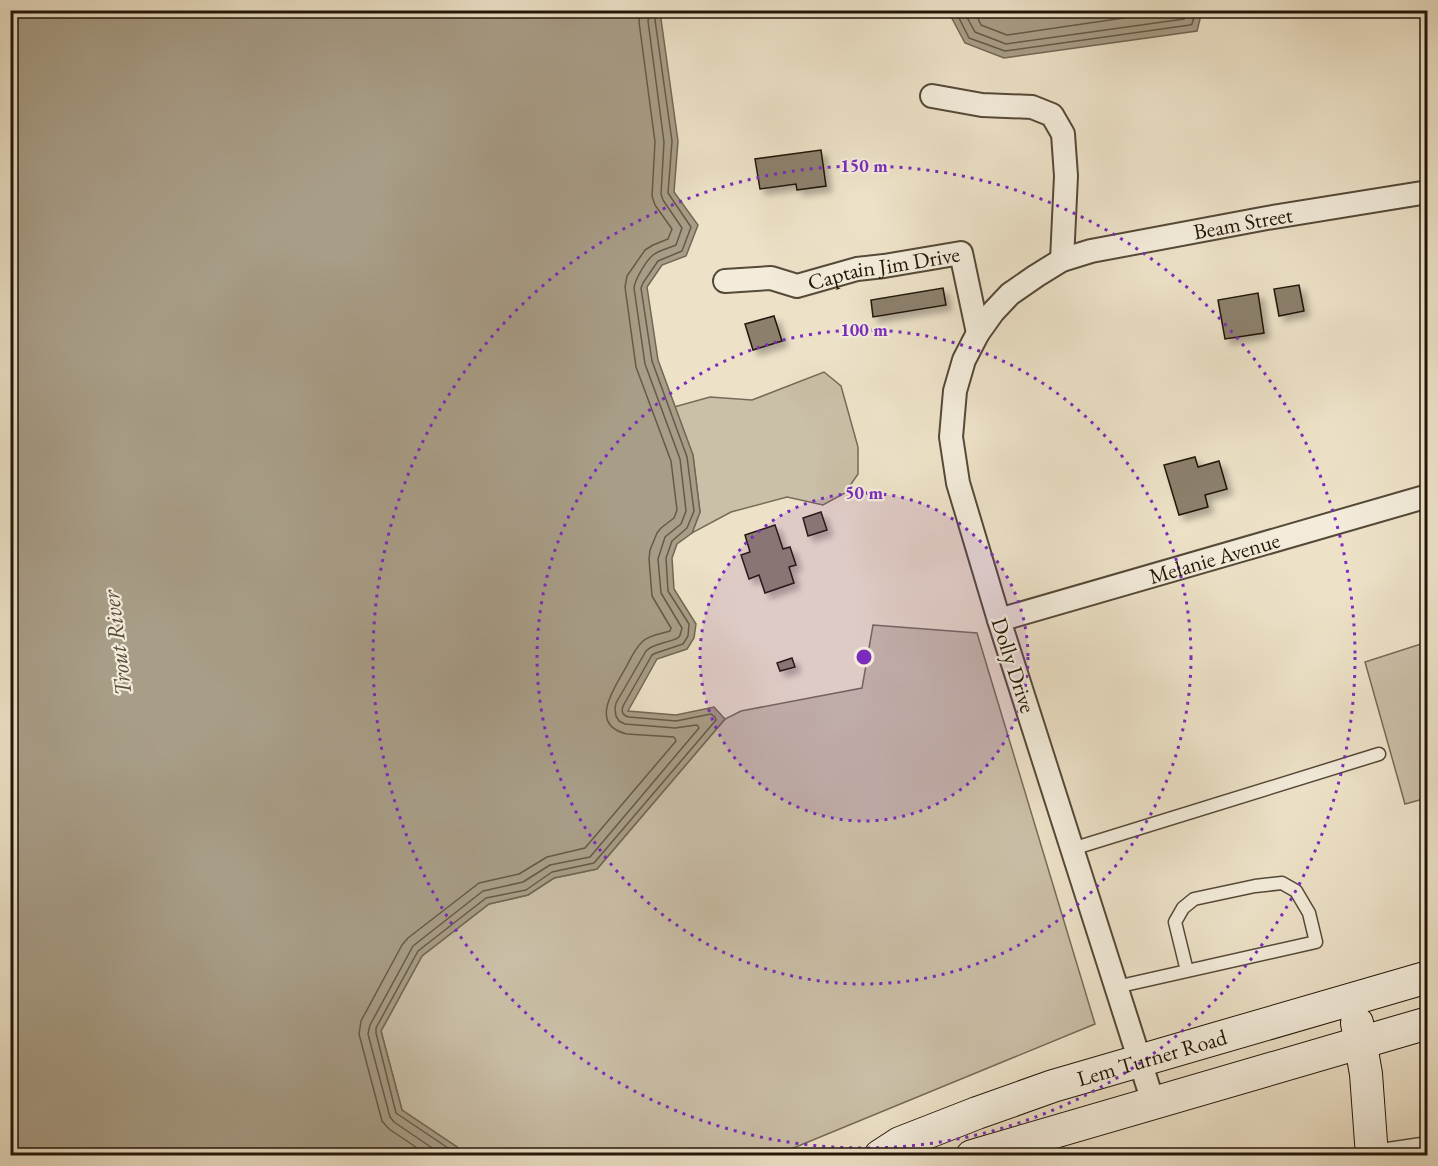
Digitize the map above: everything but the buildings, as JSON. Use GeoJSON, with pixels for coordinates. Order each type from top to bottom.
{"type":"FeatureCollection","features":[{"type":"Feature","properties":{"kind":"main road","name":"Lem Turner Road"},"geometry":{"type":"LineString","coordinates":[[880,1155],[900,1143],[1053,1086],[1428,977]]}},
{"type":"Feature","properties":{"kind":"main road"},"geometry":{"type":"LineString","coordinates":[[1352,999],[1362,1042],[1372,1154]]}},
{"type":"Feature","properties":{"kind":"main road","name":"Lem Turner Road"},"geometry":{"type":"LineString","coordinates":[[972,1155],[1428,1023]]}},
{"type":"Feature","properties":{"kind":"street"},"geometry":{"type":"LineString","coordinates":[[932,96],[982,105],[1032,107],[1052,115],[1063,134],[1066,176],[1062,260]]}},
{"type":"Feature","properties":{"kind":"street","name":"Beam Street"},"geometry":{"type":"LineString","coordinates":[[1062,260],[1091,251],[1255,220],[1428,192]]}},
{"type":"Feature","properties":{"kind":"street","name":"Captain Jim Drive"},"geometry":{"type":"LineString","coordinates":[[725,281],[771,278],[797,286],[856,269],[961,253],[978,333]]}},
{"type":"Feature","properties":{"kind":"street","name":"Dolly Drive"},"geometry":{"type":"LineString","coordinates":[[1062,260],[1010,294],[978,333],[964,360],[955,391],[951,437],[958,483],[999,620],[1153,1102]]}},
{"type":"Feature","properties":{"kind":"street","name":"Melanie Avenue"},"geometry":{"type":"LineString","coordinates":[[999,620],[1428,496]]}},
{"type":"Feature","properties":{"kind":"lane"},"geometry":{"type":"LineString","coordinates":[[1072,849],[1379,754]]}},
{"type":"Feature","properties":{"kind":"lane"},"geometry":{"type":"LineString","coordinates":[[1116,987],[1316,942],[1309,913],[1296,891],[1282,884],[1256,886],[1194,899],[1183,908],[1175,922],[1187,971]]}},
{"type":"Feature","properties":{"kind":"lane"},"geometry":{"type":"LineString","coordinates":[[1372,1154],[1428,1143]]}},
{"type":"Feature","properties":{"kind":"shaded area"},"geometry":{"type":"Polygon","coordinates":[[[824,372],[841,386],[858,447],[858,474],[845,493],[823,505],[787,497],[731,512],[692,533],[700,512],[693,456],[674,407],[710,397],[752,400],[824,372]]]}},
{"type":"Feature","properties":{"kind":"shaded area"},"geometry":{"type":"Polygon","coordinates":[[[873,625],[977,633],[1095,1024],[774,1156],[459,1155],[457,1147],[402,1110],[381,1031],[422,956],[489,904],[528,895],[554,878],[597,869],[725,719],[741,711],[862,688],[873,625]]]}},
{"type":"Feature","properties":{"kind":"shaded area"},"geometry":{"type":"Polygon","coordinates":[[[1427,642],[1427,798],[1405,804],[1365,662],[1427,642]]]}},
{"type":"Feature","properties":{"kind":"water"},"geometry":{"type":"Polygon","coordinates":[[[1019,10],[1025,13],[1039,10],[1202,11],[1197,31],[1004,58],[965,43],[948,11],[1019,10]]]}},
{"type":"Feature","properties":{"kind":"water","name":"Trout River"},"geometry":{"type":"Polygon","coordinates":[[[10,11],[664,11],[661,19],[678,141],[674,192],[698,225],[686,256],[662,265],[647,287],[658,360],[693,455],[700,512],[692,533],[677,544],[672,558],[674,589],[696,624],[694,638],[687,649],[657,659],[628,711],[676,715],[714,707],[725,719],[597,869],[554,878],[528,895],[489,904],[422,956],[381,1031],[402,1110],[457,1147],[459,1155],[11,1155],[10,11]]]}}]}
